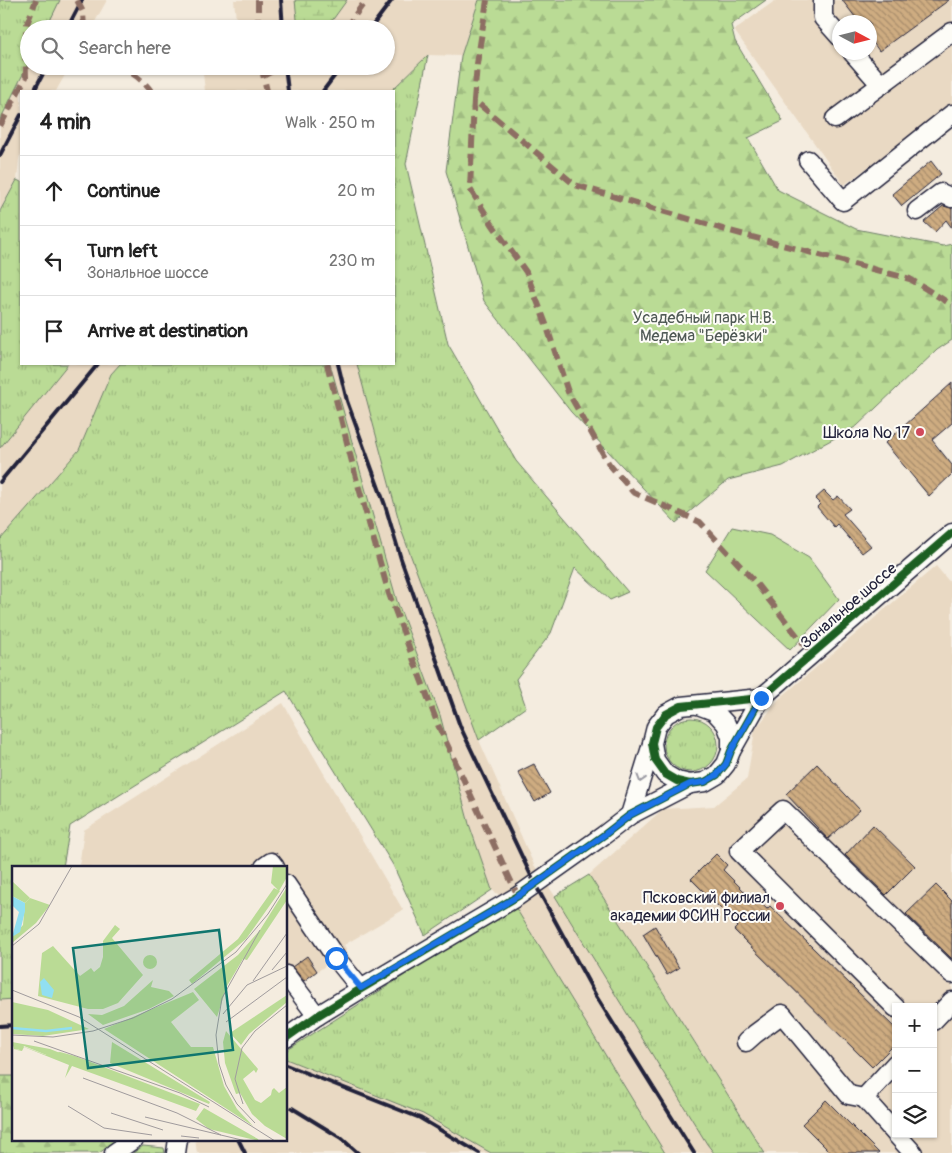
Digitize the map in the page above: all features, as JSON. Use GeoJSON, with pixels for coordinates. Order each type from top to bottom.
{"type":"FeatureCollection","features":[{"type":"Feature","properties":{"kind":"street"},"geometry":{"type":"LineString","coordinates":[[823,0],[823,18],[832,29]]}},
{"type":"Feature","properties":{"kind":"street"},"geometry":{"type":"LineString","coordinates":[[834,119],[952,32]]}},
{"type":"Feature","properties":{"kind":"street"},"geometry":{"type":"LineString","coordinates":[[859,60],[881,85]]}},
{"type":"Feature","properties":{"kind":"street"},"geometry":{"type":"LineString","coordinates":[[808,160],[843,201],[952,114]]}},
{"type":"Feature","properties":{"kind":"street"},"geometry":{"type":"LineString","coordinates":[[917,211],[941,193],[952,198]]}},
{"type":"Feature","properties":{"kind":"street","name":"Зональное шоссе"},"geometry":{"type":"LineString","coordinates":[[288,1037],[361,988],[518,896],[630,815],[690,784],[705,782],[717,775],[726,764],[731,751],[761,698],[952,533]]}},
{"type":"Feature","properties":{"kind":"street"},"geometry":{"type":"LineString","coordinates":[[630,815],[656,727],[666,714],[681,706],[761,698]]}},
{"type":"Feature","properties":{"kind":"street"},"geometry":{"type":"LineString","coordinates":[[698,705],[714,711],[726,724],[731,737],[731,751]]}},
{"type":"Feature","properties":{"kind":"street"},"geometry":{"type":"LineString","coordinates":[[652,744],[655,760],[665,774],[677,781],[690,784]]}},
{"type":"Feature","properties":{"kind":"street"},"geometry":{"type":"LineString","coordinates":[[892,1004],[738,851],[783,810],[952,974]]}},
{"type":"Feature","properties":{"kind":"street"},"geometry":{"type":"LineString","coordinates":[[288,887],[336,958],[361,988]]}},
{"type":"Feature","properties":{"kind":"street"},"geometry":{"type":"LineString","coordinates":[[288,978],[317,1016]]}},
{"type":"Feature","properties":{"kind":"street"},"geometry":{"type":"LineString","coordinates":[[937,1017],[952,1001]]}},
{"type":"Feature","properties":{"kind":"street"},"geometry":{"type":"LineString","coordinates":[[746,1042],[782,1014],[849,1096],[864,1098],[892,1130]]}},
{"type":"Feature","properties":{"kind":"street"},"geometry":{"type":"LineString","coordinates":[[864,1098],[892,1067]]}},
{"type":"Feature","properties":{"kind":"street"},"geometry":{"type":"LineString","coordinates":[[900,1138],[913,1153]]}},
{"type":"Feature","properties":{"kind":"street"},"geometry":{"type":"LineString","coordinates":[[114,1153],[133,1140]]}},
{"type":"Feature","properties":{"kind":"street"},"geometry":{"type":"LineString","coordinates":[[176,1153],[178,1140]]}},
{"type":"Feature","properties":{"kind":"shaded area"},"geometry":{"type":"Polygon","coordinates":[[[60,0],[107,0],[96,20],[50,20],[60,0]]]}},
{"type":"Feature","properties":{"kind":"shaded area"},"geometry":{"type":"Polygon","coordinates":[[[234,0],[295,0],[297,20],[236,19],[234,0]]]}},
{"type":"Feature","properties":{"kind":"shaded area"},"geometry":{"type":"Polygon","coordinates":[[[347,0],[479,0],[461,56],[428,55],[392,90],[205,90],[203,75],[395,75],[395,20],[333,20],[347,0]]]}},
{"type":"Feature","properties":{"kind":"shaded area"},"geometry":{"type":"Polygon","coordinates":[[[776,0],[952,0],[952,105],[844,185],[734,30],[776,0]]]}},
{"type":"Feature","properties":{"kind":"shaded area"},"geometry":{"type":"Polygon","coordinates":[[[22,75],[65,75],[57,90],[20,90],[20,156],[17,180],[0,211],[0,120],[22,75]]]}},
{"type":"Feature","properties":{"kind":"shaded area"},"geometry":{"type":"Polygon","coordinates":[[[67,365],[119,365],[111,374],[79,450],[0,540],[0,448],[67,365]]]}},
{"type":"Feature","properties":{"kind":"shaded area"},"geometry":{"type":"Polygon","coordinates":[[[330,365],[357,365],[402,532],[479,740],[534,865],[714,1153],[665,1153],[514,905],[492,890],[469,824],[440,715],[397,601],[330,365]]]}},
{"type":"Feature","properties":{"kind":"shaded area","name":"Псковский филиал академии ФСИН России"},"geometry":{"type":"Polygon","coordinates":[[[936,566],[952,585],[952,1153],[765,1153],[589,875],[663,809],[714,806],[747,779],[755,730],[779,699],[936,566]]]}},
{"type":"Feature","properties":{"kind":"shaded area"},"geometry":{"type":"Polygon","coordinates":[[[283,703],[403,910],[344,945],[347,950],[288,993],[288,866],[79,866],[84,830],[283,703]]]}},
{"type":"Feature","properties":{"kind":"shaded area"},"geometry":{"type":"Polygon","coordinates":[[[12,999],[12,1076],[0,1076],[0,1000],[12,999]]]}},
{"type":"Feature","properties":{"kind":"shaded area"},"geometry":{"type":"Polygon","coordinates":[[[288,1060],[423,1114],[491,1153],[197,1153],[195,1140],[288,1140],[288,1060]]]}},
{"type":"Feature","properties":{"kind":"green space"},"geometry":{"type":"Polygon","coordinates":[[[0,0],[60,0],[50,20],[20,20],[20,75],[22,75],[0,120],[0,0]]]}},
{"type":"Feature","properties":{"kind":"green space"},"geometry":{"type":"Polygon","coordinates":[[[295,0],[347,0],[333,20],[297,20],[295,0]]]}},
{"type":"Feature","properties":{"kind":"green space","name":"Усадебный парк Н.В. Медема \"Берёзки\""},"geometry":{"type":"Polygon","coordinates":[[[479,0],[766,0],[731,25],[735,41],[783,121],[748,138],[778,190],[856,229],[943,246],[952,244],[952,340],[937,350],[857,426],[783,466],[728,480],[676,523],[571,412],[484,301],[446,171],[461,56],[479,0]]]}},
{"type":"Feature","properties":{"kind":"green space"},"geometry":{"type":"Polygon","coordinates":[[[428,55],[406,164],[448,344],[516,461],[628,592],[610,600],[575,568],[551,633],[516,679],[526,707],[479,740],[402,532],[357,365],[395,365],[395,90],[392,90],[428,55]]]}},
{"type":"Feature","properties":{"kind":"green space"},"geometry":{"type":"Polygon","coordinates":[[[17,180],[20,182],[20,365],[67,365],[0,448],[0,211],[17,180]]]}},
{"type":"Feature","properties":{"kind":"green space"},"geometry":{"type":"Polygon","coordinates":[[[119,365],[330,365],[397,601],[440,715],[469,824],[492,890],[425,935],[393,865],[286,691],[70,826],[63,866],[12,866],[12,999],[0,1000],[0,540],[79,450],[111,374],[119,365]]]}},
{"type":"Feature","properties":{"kind":"green space"},"geometry":{"type":"Polygon","coordinates":[[[732,527],[770,535],[809,558],[839,599],[790,650],[705,570],[732,527]]]}},
{"type":"Feature","properties":{"kind":"green space"},"geometry":{"type":"Polygon","coordinates":[[[686,718],[696,718],[706,722],[714,730],[718,745],[714,760],[706,768],[696,772],[686,772],[676,768],[668,760],[664,750],[664,740],[668,730],[676,722],[686,718]]]}},
{"type":"Feature","properties":{"kind":"green space"},"geometry":{"type":"Polygon","coordinates":[[[589,875],[765,1153],[714,1153],[707,1144],[555,896],[589,875]]]}},
{"type":"Feature","properties":{"kind":"green space"},"geometry":{"type":"Polygon","coordinates":[[[514,905],[665,1153],[491,1153],[423,1114],[288,1060],[288,1050],[514,905]]]}},
{"type":"Feature","properties":{"kind":"green space"},"geometry":{"type":"Polygon","coordinates":[[[0,1076],[12,1076],[12,1140],[118,1140],[99,1153],[0,1153],[0,1076]]]}},
{"type":"Feature","properties":{"kind":"green space"},"geometry":{"type":"Polygon","coordinates":[[[143,1146],[164,1148],[165,1153],[133,1153],[143,1146]]]}},
{"type":"Feature","properties":{"kind":"building"},"geometry":{"type":"Polygon","coordinates":[[[842,0],[949,0],[879,51],[877,48],[877,15],[854,15],[842,0]]]}},
{"type":"Feature","properties":{"kind":"building"},"geometry":{"type":"Polygon","coordinates":[[[931,161],[941,174],[902,206],[892,194],[931,161]]]}},
{"type":"Feature","properties":{"kind":"building"},"geometry":{"type":"Polygon","coordinates":[[[943,206],[952,208],[952,228],[946,220],[935,232],[924,222],[943,206]]]}},
{"type":"Feature","properties":{"kind":"building","name":"Школа № 17"},"geometry":{"type":"Polygon","coordinates":[[[952,383],[952,423],[932,440],[952,465],[952,474],[929,496],[885,443],[952,383]]]}},
{"type":"Feature","properties":{"kind":"building"},"geometry":{"type":"Polygon","coordinates":[[[824,491],[833,500],[838,496],[850,509],[843,514],[871,546],[862,553],[837,524],[834,527],[817,507],[820,504],[815,499],[824,491]]]}},
{"type":"Feature","properties":{"kind":"building"},"geometry":{"type":"Polygon","coordinates":[[[534,764],[550,793],[535,802],[518,772],[534,764]]]}},
{"type":"Feature","properties":{"kind":"building"},"geometry":{"type":"Polygon","coordinates":[[[817,764],[860,810],[828,839],[786,794],[817,764]]]}},
{"type":"Feature","properties":{"kind":"building"},"geometry":{"type":"Polygon","coordinates":[[[873,825],[915,866],[886,895],[845,855],[873,825]]]}},
{"type":"Feature","properties":{"kind":"building"},"geometry":{"type":"Polygon","coordinates":[[[716,854],[727,865],[723,870],[750,897],[753,894],[767,909],[770,906],[892,1025],[892,1047],[872,1067],[734,930],[738,926],[691,879],[716,854]]]}},
{"type":"Feature","properties":{"kind":"building"},"geometry":{"type":"Polygon","coordinates":[[[936,885],[952,901],[952,959],[906,914],[936,885]]]}},
{"type":"Feature","properties":{"kind":"building"},"geometry":{"type":"Polygon","coordinates":[[[655,926],[679,968],[667,975],[643,934],[655,926]]]}},
{"type":"Feature","properties":{"kind":"building"},"geometry":{"type":"Polygon","coordinates":[[[307,956],[317,971],[304,981],[292,967],[307,956]]]}},
{"type":"Feature","properties":{"kind":"building"},"geometry":{"type":"Polygon","coordinates":[[[826,1100],[879,1153],[831,1153],[802,1124],[826,1100]]]}},
{"type":"Feature","properties":{"kind":"railway"},"geometry":{"type":"LineString","coordinates":[[72,20],[82,0]]}},
{"type":"Feature","properties":{"kind":"railway"},"geometry":{"type":"LineString","coordinates":[[281,0],[282,20]]}},
{"type":"Feature","properties":{"kind":"railway"},"geometry":{"type":"LineString","coordinates":[[377,20],[392,0]]}},
{"type":"Feature","properties":{"kind":"railway"},"geometry":{"type":"LineString","coordinates":[[35,90],[42,75]]}},
{"type":"Feature","properties":{"kind":"railway"},"geometry":{"type":"LineString","coordinates":[[286,75],[288,90]]}},
{"type":"Feature","properties":{"kind":"railway"},"geometry":{"type":"LineString","coordinates":[[324,90],[335,75]]}},
{"type":"Feature","properties":{"kind":"railway"},"geometry":{"type":"LineString","coordinates":[[0,155],[20,117]]}},
{"type":"Feature","properties":{"kind":"railway"},"geometry":{"type":"LineString","coordinates":[[0,482],[97,365]]}},
{"type":"Feature","properties":{"kind":"railway"},"geometry":{"type":"LineString","coordinates":[[338,365],[347,401],[385,505],[401,559],[460,726],[535,884],[596,996],[694,1153]]}},
{"type":"Feature","properties":{"kind":"railway"},"geometry":{"type":"LineString","coordinates":[[0,1026],[12,1025]]}},
{"type":"Feature","properties":{"kind":"railway"},"geometry":{"type":"LineString","coordinates":[[288,1066],[420,1118],[479,1153]]}},
{"type":"Feature","properties":{"kind":"railway"},"geometry":{"type":"LineString","coordinates":[[292,1108],[341,1138],[358,1153]]}},
{"type":"Feature","properties":{"kind":"railway"},"geometry":{"type":"LineString","coordinates":[[238,1140],[245,1153]]}},
{"type":"Feature","properties":{"kind":"marked path"},"geometry":{"type":"LineString","coordinates":[[28,20],[36,0]]}},
{"type":"Feature","properties":{"kind":"marked path"},"geometry":{"type":"LineString","coordinates":[[77,0],[83,12],[83,20]]}},
{"type":"Feature","properties":{"kind":"marked path"},"geometry":{"type":"LineString","coordinates":[[258,0],[258,20]]}},
{"type":"Feature","properties":{"kind":"marked path"},"geometry":{"type":"LineString","coordinates":[[352,20],[366,0]]}},
{"type":"Feature","properties":{"kind":"marked path"},"geometry":{"type":"LineString","coordinates":[[487,0],[477,64],[474,100],[575,185],[726,230],[910,279],[952,305]]}},
{"type":"Feature","properties":{"kind":"marked path"},"geometry":{"type":"LineString","coordinates":[[0,126],[26,75]]}},
{"type":"Feature","properties":{"kind":"marked path"},"geometry":{"type":"LineString","coordinates":[[134,75],[150,90]]}},
{"type":"Feature","properties":{"kind":"marked path"},"geometry":{"type":"LineString","coordinates":[[263,75],[267,90]]}},
{"type":"Feature","properties":{"kind":"marked path"},"geometry":{"type":"LineString","coordinates":[[474,100],[470,189],[526,272],[546,324],[568,392],[609,464],[633,492],[700,522],[754,581],[813,653]]}},
{"type":"Feature","properties":{"kind":"marked path"},"geometry":{"type":"LineString","coordinates":[[327,365],[355,474],[389,594],[438,725],[518,896]]}},
{"type":"Feature","properties":{"kind":"cycle path"},"geometry":{"type":"LineString","coordinates":[[761,698],[681,706],[666,714],[656,727],[652,743],[655,760],[665,774],[677,781],[690,784],[705,782],[717,775],[726,764],[731,751],[761,698],[952,533]]}},
{"type":"Feature","properties":{"kind":"cycle path"},"geometry":{"type":"LineString","coordinates":[[288,1037],[361,989],[518,896],[630,815],[690,784]]}},
{"type":"Feature","properties":{"kind":"place","name":"Школа № 17"},"geometry":{"type":"Point","coordinates":[920,432]}},
{"type":"Feature","properties":{"kind":"place","name":"Псковский филиал академии ФСИН России"},"geometry":{"type":"Point","coordinates":[780,906]}},
{"type":"Feature","properties":{"kind":"route"},"geometry":{"type":"LineString","coordinates":[[336,958],[361,988],[518,896],[630,815],[690,784],[705,782],[717,775],[726,764],[731,751],[761,698]]}}]}
